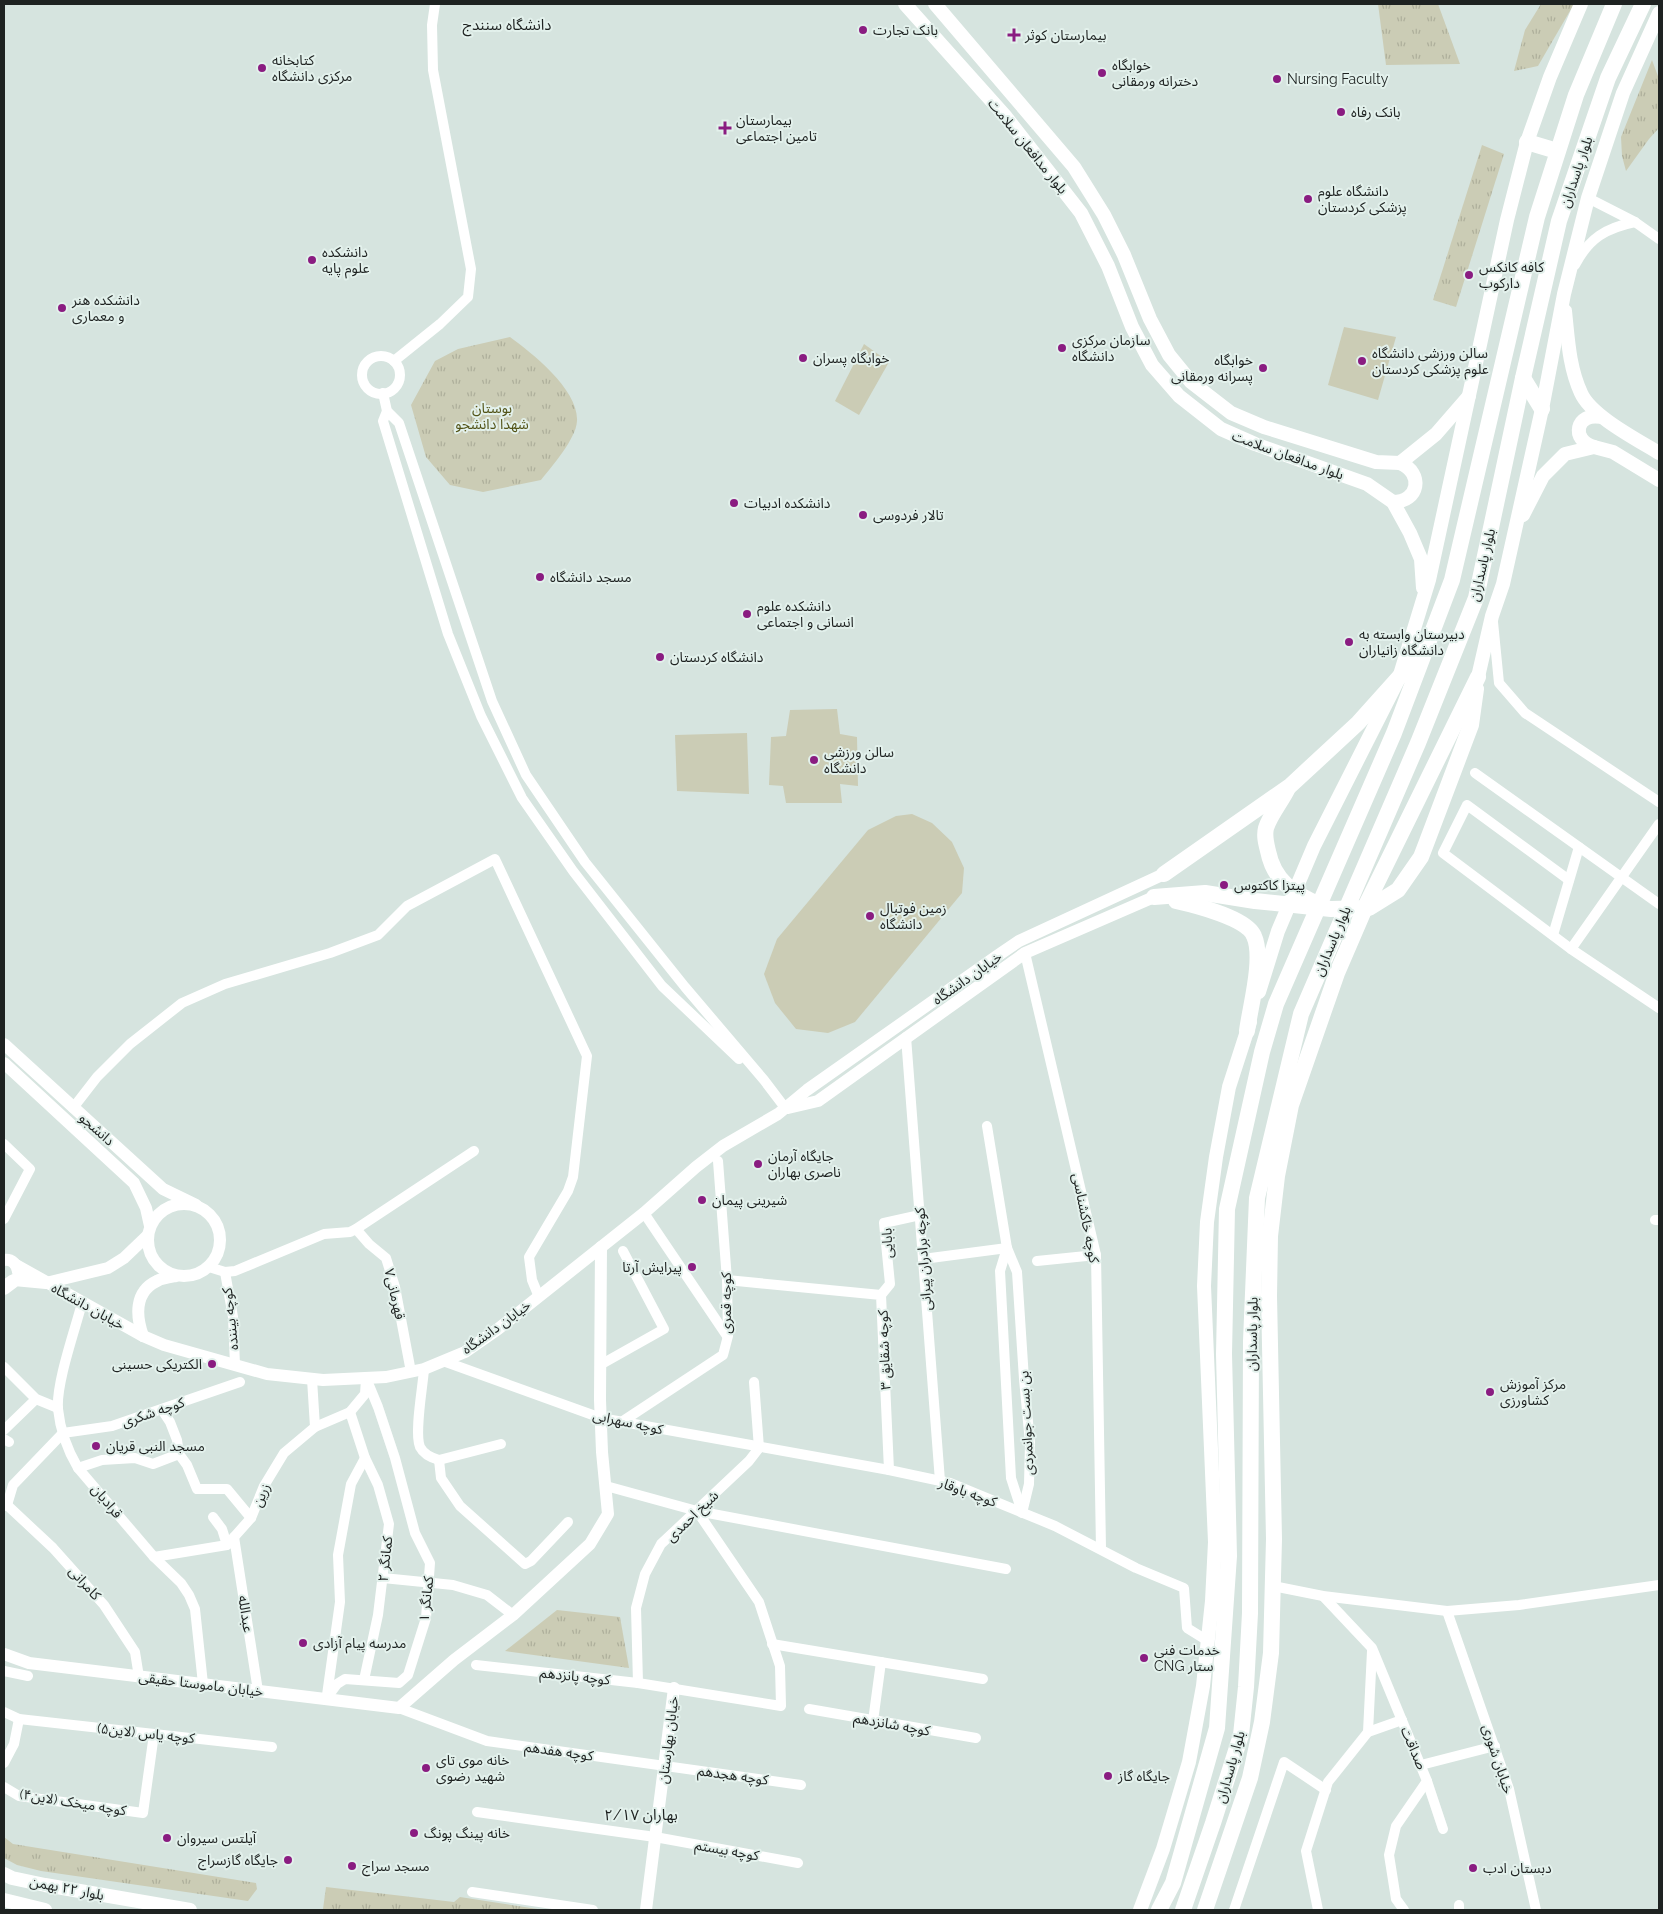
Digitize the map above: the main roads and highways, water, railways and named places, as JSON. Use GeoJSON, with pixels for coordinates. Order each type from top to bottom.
{"type":"FeatureCollection","features":[{"type":"Feature","properties":{"kind":"main road","name":"بلوار مدافعان سلامت"},"geometry":{"type":"LineString","coordinates":[[905,4],[1006,117],[1081,213],[1108,266],[1132,327],[1152,365],[1179,396],[1221,429],[1255,444],[1367,484],[1393,502],[1410,533],[1421,559],[1424,598]]}},
{"type":"Feature","properties":{"kind":"main road","name":"بلوار مدافعان سلامت"},"geometry":{"type":"LineString","coordinates":[[935,4],[1074,167],[1104,215],[1124,255],[1150,320],[1170,355],[1191,382],[1230,413],[1264,427],[1376,462],[1400,464]]}},
{"type":"Feature","properties":{"kind":"main road"},"geometry":{"type":"LineString","coordinates":[[1140,1910],[1163,1848],[1189,1762],[1203,1686],[1208,1641],[1215,1542],[1204,1286],[1207,1222],[1216,1157],[1229,1087],[1278,931],[1314,846],[1400,678],[1424,598],[1446,506],[1507,220],[1527,142],[1550,77],[1581,4]]}},
{"type":"Feature","properties":{"kind":"main road","name":"بلوار پاسداران"},"geometry":{"type":"LineString","coordinates":[[1159,1910],[1172,1883],[1217,1728],[1229,1556],[1224,1354],[1228,1208],[1262,1052],[1276,1004],[1394,733],[1452,580],[1537,217],[1576,96],[1614,4]]}},
{"type":"Feature","properties":{"kind":"main road","name":"بلوار پاسداران"},"geometry":{"type":"LineString","coordinates":[[1183,1910],[1214,1823],[1241,1735],[1250,1613],[1250,1341],[1257,1198],[1301,1014],[1418,743],[1476,598],[1559,221],[1608,78],[1643,4]]}},
{"type":"Feature","properties":{"kind":"main road"},"geometry":{"type":"LineString","coordinates":[[1247,1031],[1259,955],[1254,935],[1236,920],[1205,907],[1154,897],[1205,893],[1255,901],[1331,909],[1369,908],[1398,890],[1420,857],[1471,725],[1478,677],[1492,616],[1503,584],[1512,536],[1542,409],[1564,294],[1588,198],[1613,120],[1659,13]]}},
{"type":"Feature","properties":{"kind":"main road"},"geometry":{"type":"LineString","coordinates":[[1527,142],[1557,151]]}},
{"type":"Feature","properties":{"kind":"main road"},"geometry":{"type":"LineString","coordinates":[[1564,294],[1570,359],[1581,395],[1601,417],[1659,453]]}},
{"type":"Feature","properties":{"kind":"main road"},"geometry":{"type":"LineString","coordinates":[[1523,378],[1542,409]]}},
{"type":"Feature","properties":{"kind":"main road"},"geometry":{"type":"LineString","coordinates":[[1393,502],[1406,500],[1411,495],[1416,483],[1412,470],[1400,464],[1436,434],[1469,395]]}},
{"type":"Feature","properties":{"kind":"main road"},"geometry":{"type":"LineString","coordinates":[[1601,417],[1593,415],[1586,418],[1580,424],[1578,432],[1586,445],[1613,452],[1659,480]]}},
{"type":"Feature","properties":{"kind":"main road"},"geometry":{"type":"LineString","coordinates":[[1512,536],[1542,476],[1565,454],[1594,447]]}},
{"type":"Feature","properties":{"kind":"main road"},"geometry":{"type":"LineString","coordinates":[[1164,874],[1290,786],[1358,722],[1400,678],[1426,647]]}},
{"type":"Feature","properties":{"kind":"main road"},"geometry":{"type":"LineString","coordinates":[[1206,1910],[1250,1778],[1262,1722],[1271,1653],[1274,1539],[1268,1296],[1270,1236],[1277,1176],[1291,1105],[1337,973],[1368,900],[1478,677]]}},
{"type":"Feature","properties":{"kind":"main road"},"geometry":{"type":"LineString","coordinates":[[1290,786],[1267,825],[1265,836],[1271,865],[1283,883],[1305,898],[1331,909]]}},
{"type":"Feature","properties":{"kind":"main road"},"geometry":{"type":"LineString","coordinates":[[1292,1052],[1309,1055]]}},
{"type":"Feature","properties":{"kind":"main road"},"geometry":{"type":"LineString","coordinates":[[1246,1687],[1255,1750]]}},
{"type":"Feature","properties":{"kind":"main road","name":"بلوار ۲۲ بهمن"},"geometry":{"type":"LineString","coordinates":[[4,1874],[12,1878],[45,1885],[190,1910]]}},
{"type":"Feature","properties":{"kind":"main road","name":"بلوار ۲۲ بهمن"},"geometry":{"type":"LineString","coordinates":[[4,1900],[35,1910]]}},
{"type":"Feature","properties":{"kind":"place","name":"بانک تجارت"},"geometry":{"type":"Point","coordinates":[863,30]}},
{"type":"Feature","properties":{"kind":"place","name":"بیمارستان کوثر"},"geometry":{"type":"Point","coordinates":[1014,35]}},
{"type":"Feature","properties":{"kind":"place","name":"کتابخانه مرکزی دانشگاه"},"geometry":{"type":"Point","coordinates":[262,68]}},
{"type":"Feature","properties":{"kind":"place","name":"خوابگاه دخترانه ورمقانی"},"geometry":{"type":"Point","coordinates":[1102,73]}},
{"type":"Feature","properties":{"kind":"place","name":"Nursing Faculty"},"geometry":{"type":"Point","coordinates":[1277,79]}},
{"type":"Feature","properties":{"kind":"place","name":"بانک رفاه"},"geometry":{"type":"Point","coordinates":[1341,112]}},
{"type":"Feature","properties":{"kind":"place","name":"بیمارستان تامین اجتماعی"},"geometry":{"type":"Point","coordinates":[725,128]}},
{"type":"Feature","properties":{"kind":"place","name":"دانشگاه علوم پزشکی کردستان"},"geometry":{"type":"Point","coordinates":[1308,199]}},
{"type":"Feature","properties":{"kind":"place","name":"دانشکده علوم پایه"},"geometry":{"type":"Point","coordinates":[312,260]}},
{"type":"Feature","properties":{"kind":"place","name":"کافه کانکس دارکوب"},"geometry":{"type":"Point","coordinates":[1469,275]}},
{"type":"Feature","properties":{"kind":"place","name":"دانشکده هنر و معماری"},"geometry":{"type":"Point","coordinates":[62,308]}},
{"type":"Feature","properties":{"kind":"place","name":"سازمان مرکزی دانشگاه"},"geometry":{"type":"Point","coordinates":[1062,348]}},
{"type":"Feature","properties":{"kind":"place","name":"خوابگاه پسران"},"geometry":{"type":"Point","coordinates":[803,358]}},
{"type":"Feature","properties":{"kind":"place","name":"سالن ورزشی دانشگاه علوم پزشکی کردستان"},"geometry":{"type":"Point","coordinates":[1362,361]}},
{"type":"Feature","properties":{"kind":"place","name":"خوابگاه پسرانه ورمقانی"},"geometry":{"type":"Point","coordinates":[1263,368]}},
{"type":"Feature","properties":{"kind":"place","name":"دانشکده ادبیات"},"geometry":{"type":"Point","coordinates":[734,503]}},
{"type":"Feature","properties":{"kind":"place","name":"تالار فردوسی"},"geometry":{"type":"Point","coordinates":[863,515]}},
{"type":"Feature","properties":{"kind":"place","name":"مسجد دانشگاه"},"geometry":{"type":"Point","coordinates":[540,577]}},
{"type":"Feature","properties":{"kind":"place","name":"دانشکده علوم انسانی و اجتماعی"},"geometry":{"type":"Point","coordinates":[747,614]}},
{"type":"Feature","properties":{"kind":"place","name":"دبیرستان وابسته به دانشگاه زانیاران"},"geometry":{"type":"Point","coordinates":[1349,642]}},
{"type":"Feature","properties":{"kind":"place","name":"دانشگاه کردستان"},"geometry":{"type":"Point","coordinates":[660,657]}},
{"type":"Feature","properties":{"kind":"place","name":"سالن ورزشی دانشگاه"},"geometry":{"type":"Point","coordinates":[814,760]}},
{"type":"Feature","properties":{"kind":"place","name":"پیتزا کاکتوس"},"geometry":{"type":"Point","coordinates":[1224,885]}},
{"type":"Feature","properties":{"kind":"place","name":"زمین فوتبال دانشگاه"},"geometry":{"type":"Point","coordinates":[870,916]}},
{"type":"Feature","properties":{"kind":"place","name":"جایگاه آرمان ناصری بهاران"},"geometry":{"type":"Point","coordinates":[758,1164]}},
{"type":"Feature","properties":{"kind":"place","name":"شیرینی پیمان"},"geometry":{"type":"Point","coordinates":[702,1200]}},
{"type":"Feature","properties":{"kind":"place","name":"پیرایش آرتا"},"geometry":{"type":"Point","coordinates":[692,1267]}},
{"type":"Feature","properties":{"kind":"place","name":"الکتریکی حسینی"},"geometry":{"type":"Point","coordinates":[212,1364]}},
{"type":"Feature","properties":{"kind":"place","name":"مرکز آموزش کشاورزی"},"geometry":{"type":"Point","coordinates":[1490,1392]}},
{"type":"Feature","properties":{"kind":"place","name":"مسجد النبی قریان"},"geometry":{"type":"Point","coordinates":[96,1446]}},
{"type":"Feature","properties":{"kind":"place","name":"مدرسه پیام آزادی"},"geometry":{"type":"Point","coordinates":[303,1643]}},
{"type":"Feature","properties":{"kind":"place","name":"خدمات فنی‌ CNG ستار"},"geometry":{"type":"Point","coordinates":[1144,1658]}},
{"type":"Feature","properties":{"kind":"place","name":"خانه موی تای شهید رضوی"},"geometry":{"type":"Point","coordinates":[426,1768]}},
{"type":"Feature","properties":{"kind":"place","name":"جایگاه گاز"},"geometry":{"type":"Point","coordinates":[1108,1776]}},
{"type":"Feature","properties":{"kind":"place","name":"خانه پینگ پونگ"},"geometry":{"type":"Point","coordinates":[414,1833]}},
{"type":"Feature","properties":{"kind":"place","name":"آیلتس سیروان"},"geometry":{"type":"Point","coordinates":[167,1838]}},
{"type":"Feature","properties":{"kind":"place","name":"جایگاه گازسراج"},"geometry":{"type":"Point","coordinates":[288,1860]}},
{"type":"Feature","properties":{"kind":"place","name":"مسجد سراج"},"geometry":{"type":"Point","coordinates":[352,1866]}},
{"type":"Feature","properties":{"kind":"place","name":"دبستان ادب"},"geometry":{"type":"Point","coordinates":[1473,1868]}},
{"type":"Feature","properties":{"kind":"district","name":"دانشگاه سنندج"},"geometry":{"type":"Point","coordinates":[507,25]}},
{"type":"Feature","properties":{"kind":"district","name":"۲/۱۷ بهاران"},"geometry":{"type":"Point","coordinates":[641,1815]}},
{"type":"Feature","properties":{"kind":"park label","name":"بوستان شهدا دانشجو"},"geometry":{"type":"Point","coordinates":[492,416]}}]}
